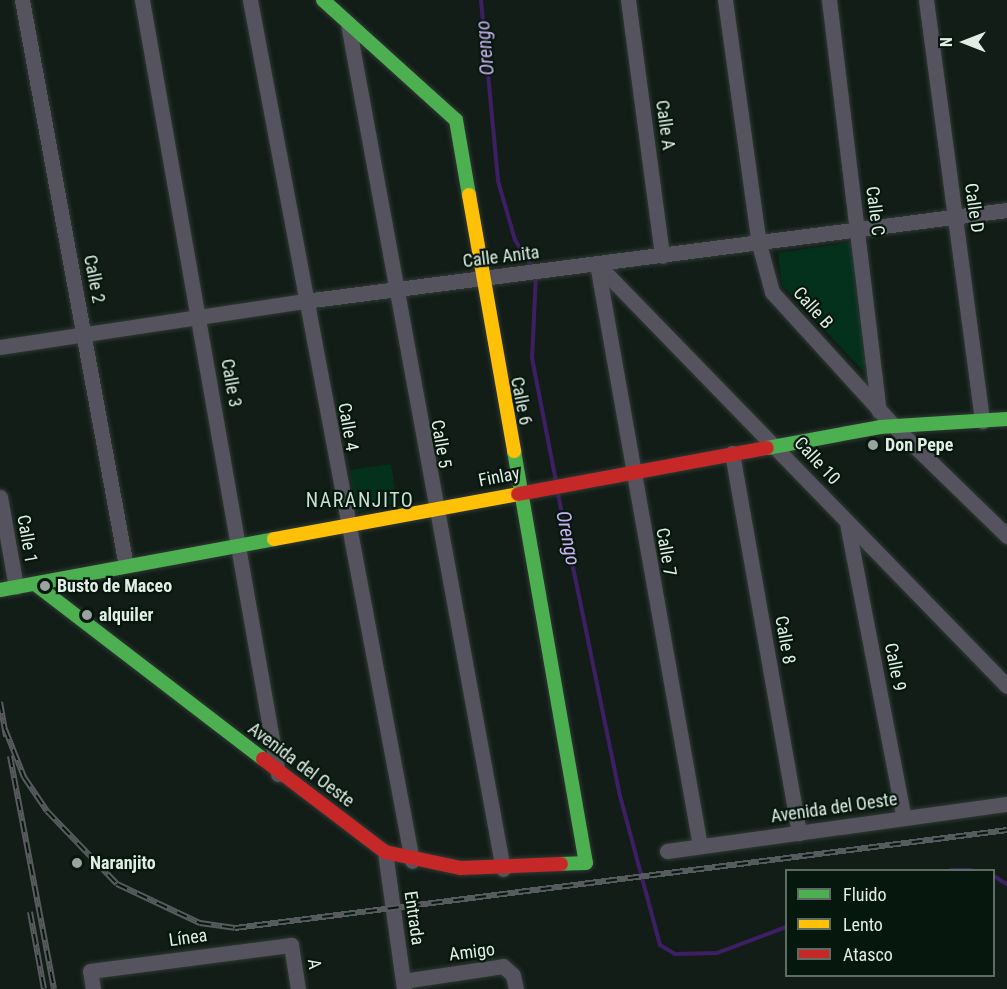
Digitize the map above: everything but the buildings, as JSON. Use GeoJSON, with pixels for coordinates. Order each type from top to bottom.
{"type":"FeatureCollection","features":[{"type":"Feature","properties":{"kind":"street","name":"Calle 2"},"geometry":{"type":"LineString","coordinates":[[22,0],[126,567]]}},
{"type":"Feature","properties":{"kind":"street","name":"Calle 3"},"geometry":{"type":"LineString","coordinates":[[142,0],[240,544],[278,774]]}},
{"type":"Feature","properties":{"kind":"street","name":"Calle 4"},"geometry":{"type":"LineString","coordinates":[[250,0],[346,525],[412,861]]}},
{"type":"Feature","properties":{"kind":"street","name":"Calle 6"},"geometry":{"type":"LineString","coordinates":[[323,0],[456,120],[480,279],[586,863]]}},
{"type":"Feature","properties":{"kind":"street","name":"Calle A"},"geometry":{"type":"LineString","coordinates":[[628,0],[662,256]]}},
{"type":"Feature","properties":{"kind":"street","name":"Calle B"},"geometry":{"type":"LineString","coordinates":[[725,0],[759,244],[772,292],[879,410]]}},
{"type":"Feature","properties":{"kind":"street","name":"Calle C"},"geometry":{"type":"LineString","coordinates":[[829,0],[879,410],[887,427]]}},
{"type":"Feature","properties":{"kind":"street","name":"Calle D"},"geometry":{"type":"LineString","coordinates":[[927,0],[982,421]]}},
{"type":"Feature","properties":{"kind":"street","name":"Calle 5"},"geometry":{"type":"LineString","coordinates":[[348,24],[433,508],[503,870]]}},
{"type":"Feature","properties":{"kind":"street","name":"Calle Anita"},"geometry":{"type":"LineString","coordinates":[[0,347],[305,301],[759,244],[1007,210]]}},
{"type":"Feature","properties":{"kind":"street","name":"Calle 10"},"geometry":{"type":"LineString","coordinates":[[597,264],[1007,686]]}},
{"type":"Feature","properties":{"kind":"street","name":"Calle 7"},"geometry":{"type":"LineString","coordinates":[[597,264],[699,846]]}},
{"type":"Feature","properties":{"kind":"street","name":"Finlay"},"geometry":{"type":"LineString","coordinates":[[0,590],[732,453],[887,427],[1007,419]]}},
{"type":"Feature","properties":{"kind":"street"},"geometry":{"type":"LineString","coordinates":[[887,427],[1007,536]]}},
{"type":"Feature","properties":{"kind":"street","name":"Calle 8"},"geometry":{"type":"LineString","coordinates":[[732,453],[799,833]]}},
{"type":"Feature","properties":{"kind":"street","name":"Calle 1"},"geometry":{"type":"LineString","coordinates":[[0,497],[16,587]]}},
{"type":"Feature","properties":{"kind":"street","name":"Calle 9"},"geometry":{"type":"LineString","coordinates":[[848,523],[904,818]]}},
{"type":"Feature","properties":{"kind":"street","name":"Avenida del Oeste"},"geometry":{"type":"LineString","coordinates":[[35,584],[278,774],[385,852],[412,861],[503,870],[586,863]]}},
{"type":"Feature","properties":{"kind":"street","name":"Avenida del Oeste"},"geometry":{"type":"LineString","coordinates":[[667,851],[1007,804]]}},
{"type":"Feature","properties":{"kind":"street","name":"Entrada"},"geometry":{"type":"LineString","coordinates":[[385,852],[404,985]]}},
{"type":"Feature","properties":{"kind":"street","name":"Línea"},"geometry":{"type":"LineString","coordinates":[[93,989],[90,971],[291,945]]}},
{"type":"Feature","properties":{"kind":"street","name":"A"},"geometry":{"type":"LineString","coordinates":[[291,945],[298,989]]}},
{"type":"Feature","properties":{"kind":"street","name":"Amigo"},"geometry":{"type":"LineString","coordinates":[[404,985],[510,969],[516,989]]}},
{"type":"Feature","properties":{"kind":"green space"},"geometry":{"type":"Polygon","coordinates":[[[853,242],[867,375],[782,285],[778,253],[853,242]]]}},
{"type":"Feature","properties":{"kind":"green space"},"geometry":{"type":"Polygon","coordinates":[[[391,464],[397,503],[356,512],[350,470],[391,464]]]}},
{"type":"Feature","properties":{"kind":"waterway","name":"Orengo"},"geometry":{"type":"LineString","coordinates":[[481,0],[498,181],[515,240],[534,269]]}},
{"type":"Feature","properties":{"kind":"waterway","name":"Orengo"},"geometry":{"type":"LineString","coordinates":[[536,276],[532,358],[556,481]]}},
{"type":"Feature","properties":{"kind":"waterway"},"geometry":{"type":"LineString","coordinates":[[558,494],[619,792],[660,945],[675,954],[717,953],[785,927]]}},
{"type":"Feature","properties":{"kind":"waterway","name":"Orengo"},"geometry":{"type":"LineString","coordinates":[[995,877],[1007,884]]}},
{"type":"Feature","properties":{"kind":"railway"},"geometry":{"type":"LineString","coordinates":[[0,702],[6,736]]}},
{"type":"Feature","properties":{"kind":"railway"},"geometry":{"type":"LineString","coordinates":[[5,729],[24,777],[47,811],[117,884],[200,923],[235,928],[1007,830]]}},
{"type":"Feature","properties":{"kind":"railway"},"geometry":{"type":"LineString","coordinates":[[10,756],[54,989]]}},
{"type":"Feature","properties":{"kind":"railway"},"geometry":{"type":"LineString","coordinates":[[30,912],[44,989]]}},
{"type":"Feature","properties":{"kind":"traffic: fast"},"geometry":{"type":"LineString","coordinates":[[323,0],[456,120],[469,195]]}},
{"type":"Feature","properties":{"kind":"traffic: fast"},"geometry":{"type":"LineString","coordinates":[[767,448],[880,427],[1007,419]]}},
{"type":"Feature","properties":{"kind":"traffic: fast"},"geometry":{"type":"LineString","coordinates":[[514,451],[586,863],[561,864]]}},
{"type":"Feature","properties":{"kind":"traffic: fast"},"geometry":{"type":"LineString","coordinates":[[0,590],[274,539]]}},
{"type":"Feature","properties":{"kind":"traffic: fast"},"geometry":{"type":"LineString","coordinates":[[35,584],[263,759]]}},
{"type":"Feature","properties":{"kind":"traffic: slow"},"geometry":{"type":"LineString","coordinates":[[469,195],[514,451]]}},
{"type":"Feature","properties":{"kind":"traffic: slow"},"geometry":{"type":"LineString","coordinates":[[274,539],[518,494]]}},
{"type":"Feature","properties":{"kind":"traffic: jam"},"geometry":{"type":"LineString","coordinates":[[518,494],[767,448]]}},
{"type":"Feature","properties":{"kind":"traffic: jam"},"geometry":{"type":"LineString","coordinates":[[263,759],[385,852],[461,868],[561,864]]}},
{"type":"Feature","properties":{"kind":"place","name":"Don Pepe"},"geometry":{"type":"Point","coordinates":[873,445]}},
{"type":"Feature","properties":{"kind":"place","name":"Busto de Maceo"},"geometry":{"type":"Point","coordinates":[45,586]}},
{"type":"Feature","properties":{"kind":"place","name":"alquiler"},"geometry":{"type":"Point","coordinates":[87,615]}},
{"type":"Feature","properties":{"kind":"place","name":"Naranjito"},"geometry":{"type":"Point","coordinates":[77,863]}},
{"type":"Feature","properties":{"kind":"district","name":"NARANJITO"},"geometry":{"type":"Point","coordinates":[360,500]}}]}
